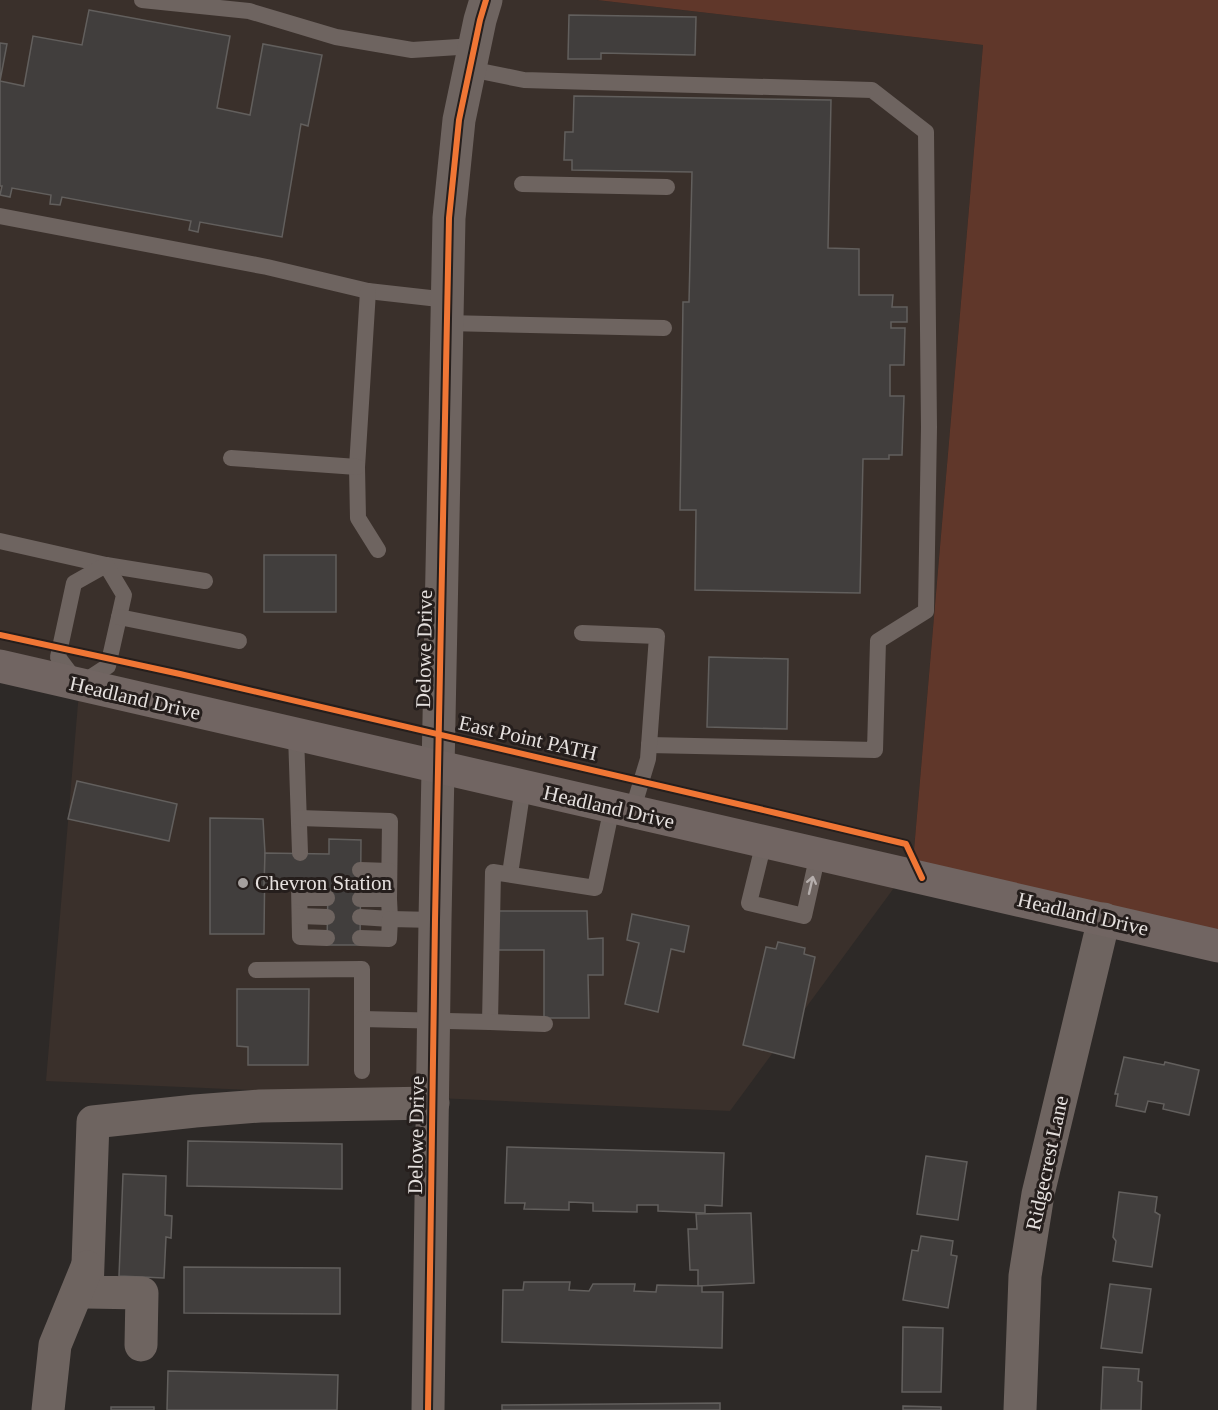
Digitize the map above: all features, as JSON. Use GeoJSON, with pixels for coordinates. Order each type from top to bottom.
{"type":"FeatureCollection","features":[{"type":"Feature","properties":{"kind":"main road","name":"Headland Drive"},"geometry":{"type":"LineString","coordinates":[[0,666],[1218,946]]}},
{"type":"Feature","properties":{"kind":"street","name":"Delowe Drive"},"geometry":{"type":"LineString","coordinates":[[428,1410],[449,218],[459,120],[486,0]]}},
{"type":"Feature","properties":{"kind":"street","name":"Ridgecrest Lane"},"geometry":{"type":"LineString","coordinates":[[1020,1410],[1025,1276],[1038,1194],[1104,919]]}},
{"type":"Feature","properties":{"kind":"street"},"geometry":{"type":"LineString","coordinates":[[141,1345],[141,1293],[87,1292],[93,1122],[260,1106],[433,1103]]}},
{"type":"Feature","properties":{"kind":"street"},"geometry":{"type":"LineString","coordinates":[[48,1410],[55,1345],[87,1267]]}},
{"type":"Feature","properties":{"kind":"lane"},"geometry":{"type":"LineString","coordinates":[[142,0],[249,11],[336,37],[412,50],[472,57],[525,80],[872,90],[926,132],[929,427],[926,611],[878,641],[875,750],[649,745]]}},
{"type":"Feature","properties":{"kind":"lane"},"geometry":{"type":"LineString","coordinates":[[522,184],[667,187]]}},
{"type":"Feature","properties":{"kind":"lane"},"geometry":{"type":"LineString","coordinates":[[0,216],[267,267],[447,311],[664,328]]}},
{"type":"Feature","properties":{"kind":"lane"},"geometry":{"type":"LineString","coordinates":[[368,291],[357,467],[358,519],[378,550]]}},
{"type":"Feature","properties":{"kind":"lane"},"geometry":{"type":"LineString","coordinates":[[231,459],[357,467]]}},
{"type":"Feature","properties":{"kind":"lane"},"geometry":{"type":"LineString","coordinates":[[0,541],[105,565],[205,582]]}},
{"type":"Feature","properties":{"kind":"lane"},"geometry":{"type":"LineString","coordinates":[[105,565],[124,595],[108,666],[80,685],[58,657],[74,583],[105,565]]}},
{"type":"Feature","properties":{"kind":"lane"},"geometry":{"type":"LineString","coordinates":[[119,617],[240,641]]}},
{"type":"Feature","properties":{"kind":"lane"},"geometry":{"type":"LineString","coordinates":[[490,1022],[493,872],[595,888],[622,810],[648,759],[657,636],[582,633]]}},
{"type":"Feature","properties":{"kind":"lane"},"geometry":{"type":"LineString","coordinates":[[296,735],[300,853]]}},
{"type":"Feature","properties":{"kind":"lane"},"geometry":{"type":"LineString","coordinates":[[510,874],[523,787]]}},
{"type":"Feature","properties":{"kind":"lane"},"geometry":{"type":"LineString","coordinates":[[299,818],[390,821],[389,939],[360,938]]}},
{"type":"Feature","properties":{"kind":"lane"},"geometry":{"type":"LineString","coordinates":[[764,842],[749,903],[804,916],[818,854]]}},
{"type":"Feature","properties":{"kind":"lane"},"geometry":{"type":"LineString","coordinates":[[360,870],[389,871]]}},
{"type":"Feature","properties":{"kind":"lane"},"geometry":{"type":"LineString","coordinates":[[327,898],[300,892],[300,937],[327,938]]}},
{"type":"Feature","properties":{"kind":"lane"},"geometry":{"type":"LineString","coordinates":[[360,899],[389,899]]}},
{"type":"Feature","properties":{"kind":"lane"},"geometry":{"type":"LineString","coordinates":[[300,916],[327,916]]}},
{"type":"Feature","properties":{"kind":"lane"},"geometry":{"type":"LineString","coordinates":[[360,917],[435,920]]}},
{"type":"Feature","properties":{"kind":"lane"},"geometry":{"type":"LineString","coordinates":[[256,970],[362,969],[362,1071]]}},
{"type":"Feature","properties":{"kind":"lane"},"geometry":{"type":"LineString","coordinates":[[362,1019],[545,1024]]}},
{"type":"Feature","properties":{"kind":"shaded area"},"geometry":{"type":"Polygon","coordinates":[[[0,0],[597,0],[983,45],[913,862],[730,1111],[46,1081],[80,680],[0,663],[0,0]]]}},
{"type":"Feature","properties":{"kind":"shaded area"},"geometry":{"type":"Polygon","coordinates":[[[597,0],[1218,0],[1218,932],[913,862],[983,45],[597,0]]]}},
{"type":"Feature","properties":{"kind":"building"},"geometry":{"type":"Polygon","coordinates":[[[89,10],[230,36],[217,108],[250,115],[263,44],[322,55],[308,126],[301,124],[282,237],[200,222],[198,232],[189,230],[191,221],[62,197],[60,205],[50,204],[51,195],[12,188],[10,197],[0,195],[2,186],[0,186],[0,81],[24,86],[33,36],[82,45],[89,10]]]}},
{"type":"Feature","properties":{"kind":"building"},"geometry":{"type":"Polygon","coordinates":[[[569,15],[696,17],[695,55],[601,53],[601,59],[568,59],[569,15]]]}},
{"type":"Feature","properties":{"kind":"building"},"geometry":{"type":"Polygon","coordinates":[[[0,43],[7,44],[0,81],[0,43]]]}},
{"type":"Feature","properties":{"kind":"building"},"geometry":{"type":"Polygon","coordinates":[[[574,96],[831,100],[828,248],[859,249],[859,295],[893,295],[892,307],[907,307],[907,322],[891,322],[891,328],[905,328],[904,365],[890,365],[890,396],[904,396],[902,455],[889,455],[889,459],[863,459],[860,593],[695,590],[696,510],[680,510],[683,302],[689,302],[692,172],[572,170],[572,160],[564,160],[565,132],[573,132],[574,96]]]}},
{"type":"Feature","properties":{"kind":"building"},"geometry":{"type":"Polygon","coordinates":[[[264,555],[336,555],[336,612],[264,612],[264,555]]]}},
{"type":"Feature","properties":{"kind":"building"},"geometry":{"type":"Polygon","coordinates":[[[709,657],[788,659],[787,729],[707,727],[709,657]]]}},
{"type":"Feature","properties":{"kind":"building"},"geometry":{"type":"Polygon","coordinates":[[[77,781],[177,804],[169,841],[68,819],[77,781]]]}},
{"type":"Feature","properties":{"kind":"building"},"geometry":{"type":"Polygon","coordinates":[[[210,818],[263,819],[264,934],[210,934],[210,818]]]}},
{"type":"Feature","properties":{"kind":"building"},"geometry":{"type":"Polygon","coordinates":[[[329,839],[361,840],[360,945],[327,945],[328,887],[264,886],[265,853],[329,854],[329,839]]]}},
{"type":"Feature","properties":{"kind":"building"},"geometry":{"type":"Polygon","coordinates":[[[498,911],[587,911],[588,939],[603,938],[603,975],[588,975],[589,1018],[544,1018],[544,950],[498,950],[498,911]]]}},
{"type":"Feature","properties":{"kind":"building"},"geometry":{"type":"Polygon","coordinates":[[[632,914],[689,926],[684,952],[671,949],[658,1012],[625,1004],[639,943],[627,940],[632,914]]]}},
{"type":"Feature","properties":{"kind":"building"},"geometry":{"type":"Polygon","coordinates":[[[778,942],[805,948],[804,954],[815,957],[794,1058],[743,1045],[766,947],[776,949],[778,942]]]}},
{"type":"Feature","properties":{"kind":"building"},"geometry":{"type":"Polygon","coordinates":[[[237,989],[309,989],[308,1065],[248,1065],[248,1047],[237,1046],[237,989]]]}},
{"type":"Feature","properties":{"kind":"building"},"geometry":{"type":"Polygon","coordinates":[[[1124,1057],[1164,1065],[1165,1062],[1199,1070],[1189,1115],[1163,1109],[1164,1104],[1148,1101],[1145,1112],[1116,1106],[1118,1094],[1115,1094],[1124,1057]]]}},
{"type":"Feature","properties":{"kind":"building"},"geometry":{"type":"Polygon","coordinates":[[[188,1141],[342,1144],[342,1189],[187,1186],[188,1141]]]}},
{"type":"Feature","properties":{"kind":"building"},"geometry":{"type":"Polygon","coordinates":[[[507,1147],[724,1153],[722,1206],[705,1205],[705,1213],[658,1211],[658,1205],[637,1205],[637,1212],[593,1211],[593,1203],[569,1202],[569,1210],[524,1209],[525,1203],[505,1203],[507,1147]]]}},
{"type":"Feature","properties":{"kind":"building"},"geometry":{"type":"Polygon","coordinates":[[[926,1156],[967,1162],[958,1220],[917,1214],[926,1156]]]}},
{"type":"Feature","properties":{"kind":"building"},"geometry":{"type":"Polygon","coordinates":[[[123,1174],[166,1176],[165,1215],[172,1216],[171,1238],[166,1237],[164,1278],[119,1276],[123,1174]]]}},
{"type":"Feature","properties":{"kind":"building"},"geometry":{"type":"Polygon","coordinates":[[[1119,1192],[1157,1197],[1155,1212],[1160,1215],[1152,1267],[1113,1261],[1116,1241],[1113,1237],[1119,1192]]]}},
{"type":"Feature","properties":{"kind":"building"},"geometry":{"type":"Polygon","coordinates":[[[751,1213],[754,1283],[698,1286],[698,1270],[690,1270],[688,1229],[697,1229],[696,1214],[751,1213]]]}},
{"type":"Feature","properties":{"kind":"building"},"geometry":{"type":"Polygon","coordinates":[[[921,1236],[953,1241],[951,1255],[957,1256],[948,1308],[903,1300],[912,1250],[918,1251],[921,1236]]]}},
{"type":"Feature","properties":{"kind":"building"},"geometry":{"type":"Polygon","coordinates":[[[184,1267],[340,1268],[340,1314],[184,1313],[184,1267]]]}},
{"type":"Feature","properties":{"kind":"building"},"geometry":{"type":"Polygon","coordinates":[[[524,1282],[570,1282],[569,1290],[589,1291],[593,1284],[635,1284],[634,1291],[656,1292],[657,1285],[702,1286],[702,1292],[723,1292],[722,1348],[502,1342],[503,1290],[523,1290],[524,1282]]]}},
{"type":"Feature","properties":{"kind":"building"},"geometry":{"type":"Polygon","coordinates":[[[1110,1284],[1151,1289],[1142,1353],[1101,1348],[1110,1284]]]}},
{"type":"Feature","properties":{"kind":"building"},"geometry":{"type":"Polygon","coordinates":[[[903,1327],[943,1328],[941,1392],[902,1392],[903,1327]]]}},
{"type":"Feature","properties":{"kind":"building"},"geometry":{"type":"Polygon","coordinates":[[[1103,1367],[1139,1369],[1138,1381],[1142,1382],[1141,1410],[1101,1410],[1103,1367]]]}},
{"type":"Feature","properties":{"kind":"building"},"geometry":{"type":"Polygon","coordinates":[[[168,1371],[338,1375],[337,1410],[167,1410],[168,1371]]]}},
{"type":"Feature","properties":{"kind":"building"},"geometry":{"type":"Polygon","coordinates":[[[720,1403],[720,1410],[502,1410],[502,1405],[720,1403]]]}},
{"type":"Feature","properties":{"kind":"building"},"geometry":{"type":"Polygon","coordinates":[[[903,1406],[941,1407],[941,1410],[903,1410],[903,1406]]]}},
{"type":"Feature","properties":{"kind":"building"},"geometry":{"type":"Polygon","coordinates":[[[111,1407],[154,1407],[154,1410],[111,1410],[111,1407]]]}},
{"type":"Feature","properties":{"kind":"cycle path"},"geometry":{"type":"LineString","coordinates":[[428,1410],[449,218],[459,120],[486,0]]}},
{"type":"Feature","properties":{"kind":"cycle path","name":"East Point PATH"},"geometry":{"type":"LineString","coordinates":[[0,635],[180,674],[906,844],[922,878]]}},
{"type":"Feature","properties":{"kind":"place","name":"Chevron Station"},"geometry":{"type":"Point","coordinates":[243,883]}}]}
